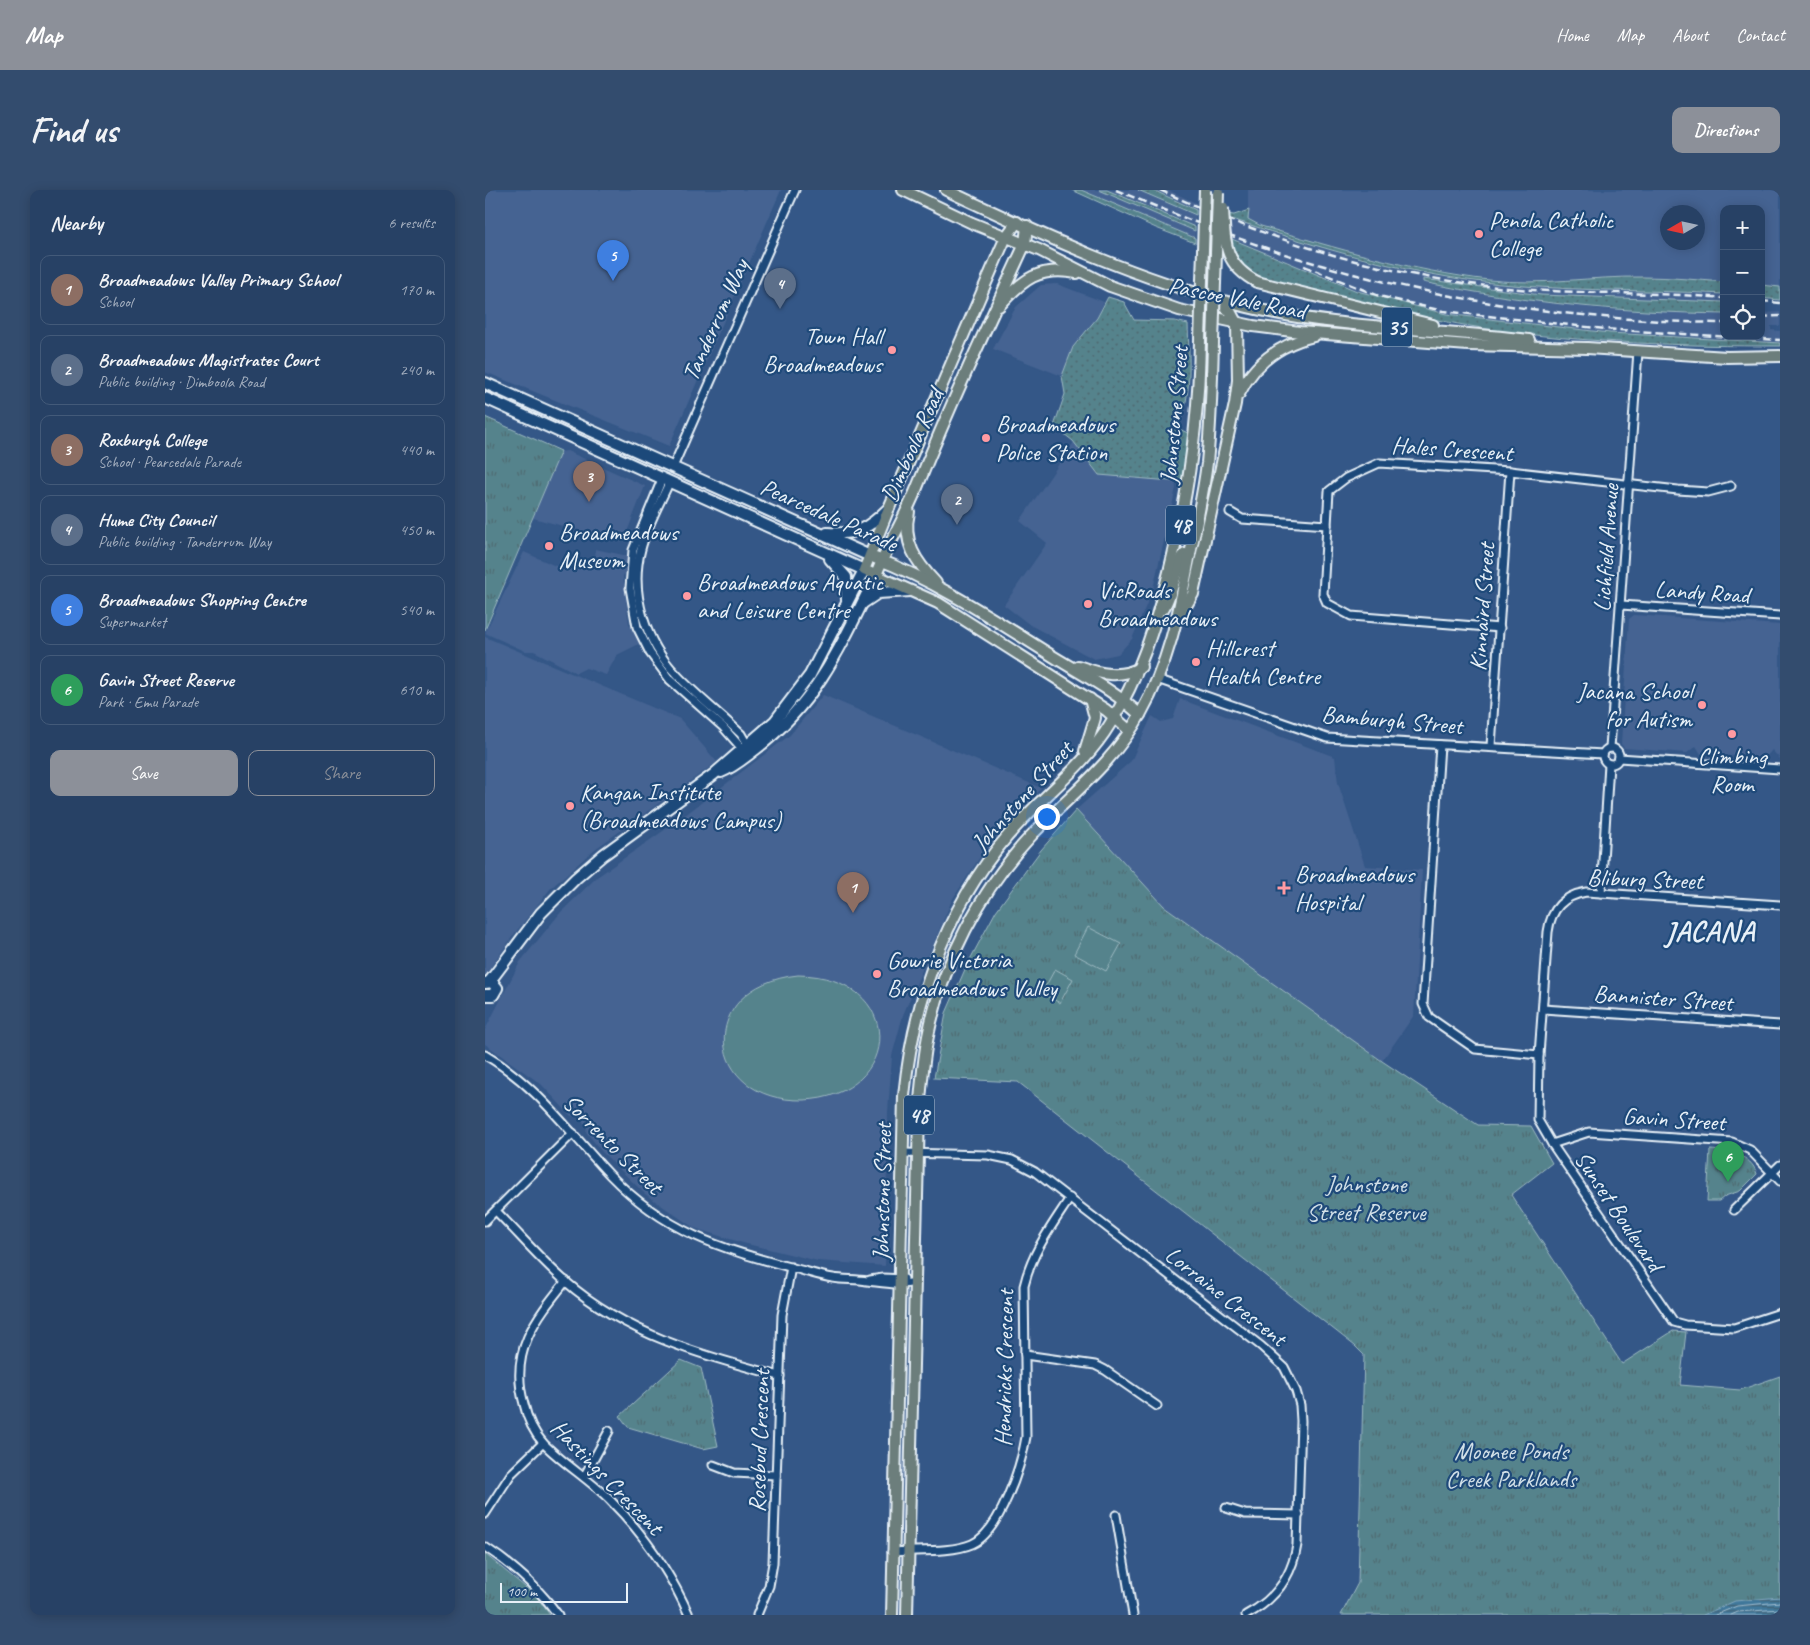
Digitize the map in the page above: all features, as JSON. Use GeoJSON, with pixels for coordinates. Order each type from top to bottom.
{"type":"FeatureCollection","features":[{"type":"Feature","properties":{"kind":"main road","name":"Pascoe Vale Road"},"geometry":{"type":"LineString","coordinates":[[903,190],[1025,244],[1087,276],[1179,310],[1237,324],[1322,334],[1468,344],[1587,348],[1727,357],[1780,356]]}},
{"type":"Feature","properties":{"kind":"main road","name":"Pascoe Vale Road"},"geometry":{"type":"LineString","coordinates":[[947,190],[1128,271],[1239,305],[1319,320],[1465,332],[1587,348]]}},
{"type":"Feature","properties":{"kind":"main road","name":"Johnstone Street"},"geometry":{"type":"LineString","coordinates":[[892,1615],[904,1096],[915,1022],[925,986],[949,927],[979,874],[1022,820],[1077,767],[1115,716],[1141,667],[1158,616],[1184,513],[1191,471],[1198,413],[1205,190]]}},
{"type":"Feature","properties":{"kind":"main road","name":"Johnstone Street"},"geometry":{"type":"LineString","coordinates":[[907,1615],[907,1551],[918,1153],[922,1072],[931,1025],[943,981],[955,952],[988,892],[1019,850],[1103,764],[1130,731],[1140,715],[1157,678],[1175,632],[1207,464],[1218,192]]}},
{"type":"Feature","properties":{"kind":"main road"},"geometry":{"type":"LineString","coordinates":[[1218,192],[1223,209],[1225,239],[1229,256],[1241,272],[1257,282],[1465,332]]}},
{"type":"Feature","properties":{"kind":"main road","name":"Dimboola Road"},"geometry":{"type":"LineString","coordinates":[[864,570],[1006,237],[1022,224]]}},
{"type":"Feature","properties":{"kind":"main road","name":"Dimboola Road"},"geometry":{"type":"LineString","coordinates":[[876,575],[910,504],[933,445],[1025,244],[1022,224]]}},
{"type":"Feature","properties":{"kind":"main road"},"geometry":{"type":"LineString","coordinates":[[992,315],[1023,283],[1036,274],[1056,270],[1087,276]]}},
{"type":"Feature","properties":{"kind":"main road"},"geometry":{"type":"LineString","coordinates":[[1175,632],[1182,612],[1193,594],[1235,404],[1239,360],[1237,324],[1229,309],[1209,296]]}},
{"type":"Feature","properties":{"kind":"main road"},"geometry":{"type":"LineString","coordinates":[[1235,404],[1246,381],[1267,358],[1290,343],[1322,334]]}},
{"type":"Feature","properties":{"kind":"main road"},"geometry":{"type":"LineString","coordinates":[[910,504],[907,527],[911,551],[918,565],[941,588]]}},
{"type":"Feature","properties":{"kind":"main road"},"geometry":{"type":"LineString","coordinates":[[1158,616],[1171,594],[1181,558],[1185,554],[1190,555]]}},
{"type":"Feature","properties":{"kind":"main road","name":"Pearcedale Parade"},"geometry":{"type":"LineString","coordinates":[[870,556],[941,588],[1124,700],[1140,715]]}},
{"type":"Feature","properties":{"kind":"main road","name":"Pearcedale Parade"},"geometry":{"type":"LineString","coordinates":[[864,570],[914,590],[938,603],[1090,699],[1115,716],[1130,731]]}},
{"type":"Feature","properties":{"kind":"main road"},"geometry":{"type":"LineString","coordinates":[[997,641],[1006,627]]}},
{"type":"Feature","properties":{"kind":"main road"},"geometry":{"type":"LineString","coordinates":[[1058,660],[1089,670],[1117,675],[1130,674],[1141,667]]}},
{"type":"Feature","properties":{"kind":"main road"},"geometry":{"type":"LineString","coordinates":[[1077,767],[1090,742],[1094,727],[1095,718],[1090,699]]}},
{"type":"Feature","properties":{"kind":"main road"},"geometry":{"type":"LineString","coordinates":[[915,1022],[931,1025]]}},
{"type":"Feature","properties":{"kind":"street","name":"Tanderrum Way"},"geometry":{"type":"LineString","coordinates":[[747,749],[726,720],[676,674],[657,649],[645,625],[638,588],[640,551],[665,481],[673,467],[795,190]]}},
{"type":"Feature","properties":{"kind":"street","name":"Lichfield Avenue"},"geometry":{"type":"LineString","coordinates":[[1610,748],[1638,351]]}},
{"type":"Feature","properties":{"kind":"street","name":"Pearcedale Parade"},"geometry":{"type":"LineString","coordinates":[[485,383],[870,556]]}},
{"type":"Feature","properties":{"kind":"street","name":"Pearcedale Parade"},"geometry":{"type":"LineString","coordinates":[[485,398],[864,570]]}},
{"type":"Feature","properties":{"kind":"street","name":"Hales Crescent"},"geometry":{"type":"LineString","coordinates":[[1500,628],[1351,616],[1327,603],[1323,594],[1329,491],[1346,478],[1379,463],[1510,471],[1709,492],[1731,486]]}},
{"type":"Feature","properties":{"kind":"street","name":"Kinnaird Street"},"geometry":{"type":"LineString","coordinates":[[1491,746],[1510,471]]}},
{"type":"Feature","properties":{"kind":"street"},"geometry":{"type":"LineString","coordinates":[[818,532],[850,533],[859,531],[874,523],[889,508]]}},
{"type":"Feature","properties":{"kind":"street"},"geometry":{"type":"LineString","coordinates":[[1230,512],[1242,518],[1327,525]]}},
{"type":"Feature","properties":{"kind":"street"},"geometry":{"type":"LineString","coordinates":[[824,553],[840,568],[846,577],[848,589],[845,611]]}},
{"type":"Feature","properties":{"kind":"street","name":"Dimboola Road"},"geometry":{"type":"LineString","coordinates":[[487,999],[496,992],[488,982],[504,965],[541,913],[575,878],[603,855],[713,775],[734,766],[747,749],[779,716],[810,675],[845,611],[864,570]]}},
{"type":"Feature","properties":{"kind":"street","name":"Dimboola Road"},"geometry":{"type":"LineString","coordinates":[[747,749],[785,724],[807,700],[821,680],[876,575]]}},
{"type":"Feature","properties":{"kind":"street"},"geometry":{"type":"LineString","coordinates":[[862,603],[878,593],[914,590]]}},
{"type":"Feature","properties":{"kind":"street","name":"Landy Road"},"geometry":{"type":"LineString","coordinates":[[1621,605],[1780,616]]}},
{"type":"Feature","properties":{"kind":"street"},"geometry":{"type":"LineString","coordinates":[[810,675],[821,680]]}},
{"type":"Feature","properties":{"kind":"street","name":"Bamburgh Street"},"geometry":{"type":"LineString","coordinates":[[1157,678],[1327,738],[1491,746],[1603,754]]}},
{"type":"Feature","properties":{"kind":"street"},"geometry":{"type":"LineString","coordinates":[[1440,745],[1423,1004],[1425,1011],[1429,1017],[1475,1049],[1539,1055]]}},
{"type":"Feature","properties":{"kind":"street"},"geometry":{"type":"LineString","coordinates":[[1609,764],[1605,761],[1603,754],[1610,748],[1618,751],[1619,758]]}},
{"type":"Feature","properties":{"kind":"street"},"geometry":{"type":"LineString","coordinates":[[1609,764],[1616,762],[1619,758]]}},
{"type":"Feature","properties":{"kind":"street"},"geometry":{"type":"LineString","coordinates":[[1619,758],[1780,769]]}},
{"type":"Feature","properties":{"kind":"street"},"geometry":{"type":"LineString","coordinates":[[1601,892],[1609,764]]}},
{"type":"Feature","properties":{"kind":"street","name":"Bliburg Street"},"geometry":{"type":"LineString","coordinates":[[1543,1009],[1548,932],[1552,915],[1557,907],[1571,896],[1586,892],[1601,892],[1780,905]]}},
{"type":"Feature","properties":{"kind":"street","name":"Sunset Boulevard"},"geometry":{"type":"LineString","coordinates":[[1543,1009],[1539,1055],[1538,1120],[1552,1144],[1674,1322],[1685,1326],[1733,1328],[1780,1313]]}},
{"type":"Feature","properties":{"kind":"street","name":"Bannister Street"},"geometry":{"type":"LineString","coordinates":[[1543,1009],[1780,1025]]}},
{"type":"Feature","properties":{"kind":"street","name":"Sorrento Street"},"geometry":{"type":"LineString","coordinates":[[485,1055],[526,1083],[626,1190],[667,1221],[722,1248],[831,1278],[867,1281],[883,1285],[915,1282]]}},
{"type":"Feature","properties":{"kind":"street","name":"Gavin Street"},"geometry":{"type":"LineString","coordinates":[[1552,1144],[1589,1132],[1733,1142],[1750,1150],[1780,1181]]}},
{"type":"Feature","properties":{"kind":"street"},"geometry":{"type":"LineString","coordinates":[[485,1221],[573,1133]]}},
{"type":"Feature","properties":{"kind":"street","name":"Lorraine Crescent"},"geometry":{"type":"LineString","coordinates":[[903,1153],[1002,1157],[1035,1172],[1261,1346],[1284,1367],[1296,1391],[1300,1405],[1299,1515],[1295,1560],[1289,1574],[1269,1600],[1246,1615]]}},
{"type":"Feature","properties":{"kind":"street"},"geometry":{"type":"LineString","coordinates":[[1734,1210],[1780,1165]]}},
{"type":"Feature","properties":{"kind":"street","name":"Hendricks Crescent"},"geometry":{"type":"LineString","coordinates":[[892,1552],[959,1548],[971,1544],[987,1534],[997,1522],[1023,1452],[1026,1437],[1023,1300],[1027,1271],[1039,1245],[1070,1198]]}},
{"type":"Feature","properties":{"kind":"street"},"geometry":{"type":"LineString","coordinates":[[495,1211],[565,1282],[608,1312],[669,1343],[701,1355],[780,1376]]}},
{"type":"Feature","properties":{"kind":"street","name":"Rosebud Crescent"},"geometry":{"type":"LineString","coordinates":[[757,1615],[769,1586],[773,1563],[782,1315],[791,1267]]}},
{"type":"Feature","properties":{"kind":"street","name":"Hastings Crescent"},"geometry":{"type":"LineString","coordinates":[[565,1282],[535,1321],[527,1336],[520,1365],[521,1396],[526,1413],[543,1443],[609,1499],[641,1534],[675,1586],[689,1615]]}},
{"type":"Feature","properties":{"kind":"street"},"geometry":{"type":"LineString","coordinates":[[1025,1355],[1095,1365],[1157,1406]]}},
{"type":"Feature","properties":{"kind":"street"},"geometry":{"type":"LineString","coordinates":[[584,1477],[609,1431]]}},
{"type":"Feature","properties":{"kind":"street"},"geometry":{"type":"LineString","coordinates":[[485,1514],[511,1474],[543,1443]]}},
{"type":"Feature","properties":{"kind":"street"},"geometry":{"type":"LineString","coordinates":[[713,1465],[734,1473],[776,1475]]}},
{"type":"Feature","properties":{"kind":"street"},"geometry":{"type":"LineString","coordinates":[[1225,1508],[1245,1514],[1299,1515]]}},
{"type":"Feature","properties":{"kind":"street"},"geometry":{"type":"LineString","coordinates":[[1116,1515],[1133,1615]]}},
{"type":"Feature","properties":{"kind":"street"},"geometry":{"type":"LineString","coordinates":[[485,1548],[523,1576],[558,1615]]}},
{"type":"Feature","properties":{"kind":"shaded area"},"geometry":{"type":"Polygon","coordinates":[[[485,190],[781,190],[669,446],[485,372],[485,190]]]}},
{"type":"Feature","properties":{"kind":"shaded area"},"geometry":{"type":"Polygon","coordinates":[[[1081,190],[1099,190],[1195,231],[1195,238],[1081,190]]]}},
{"type":"Feature","properties":{"kind":"shaded area"},"geometry":{"type":"Polygon","coordinates":[[[1107,190],[1138,190],[1196,215],[1195,227],[1107,190]]]}},
{"type":"Feature","properties":{"kind":"shaded area"},"geometry":{"type":"Polygon","coordinates":[[[1153,190],[1168,190],[1196,203],[1196,210],[1153,190]]]}},
{"type":"Feature","properties":{"kind":"shaded area","name":"Penola Catholic College"},"geometry":{"type":"Polygon","coordinates":[[[1248,190],[1780,190],[1780,287],[1765,285],[1765,205],[1720,205],[1720,282],[1644,277],[1519,282],[1489,280],[1429,270],[1357,254],[1261,226],[1248,219],[1248,190]]]}},
{"type":"Feature","properties":{"kind":"shaded area"},"geometry":{"type":"Polygon","coordinates":[[[1226,217],[1360,259],[1468,280],[1588,289],[1720,294],[1720,302],[1541,295],[1423,279],[1423,282],[1599,309],[1720,314],[1720,339],[1610,333],[1446,314],[1414,308],[1357,291],[1227,237],[1226,217]]]}},
{"type":"Feature","properties":{"kind":"shaded area"},"geometry":{"type":"Polygon","coordinates":[[[1057,284],[1104,302],[1097,318],[1073,347],[1062,376],[993,349],[1016,307],[1041,285],[1057,284]]]}},
{"type":"Feature","properties":{"kind":"shaded area"},"geometry":{"type":"Polygon","coordinates":[[[1780,312],[1780,326],[1771,326],[1771,330],[1780,331],[1780,343],[1729,340],[1765,340],[1765,313],[1780,312]]]}},
{"type":"Feature","properties":{"kind":"shaded area"},"geometry":{"type":"Polygon","coordinates":[[[1074,442],[1099,475],[1175,481],[1176,488],[1153,589],[1132,639],[1118,654],[1094,659],[1030,625],[1004,605],[1047,543],[1020,521],[1074,442]]]}},
{"type":"Feature","properties":{"kind":"shaded area"},"geometry":{"type":"Polygon","coordinates":[[[567,451],[645,486],[623,542],[533,518],[559,452],[567,451]]]}},
{"type":"Feature","properties":{"kind":"shaded area"},"geometry":{"type":"Polygon","coordinates":[[[595,549],[628,556],[628,570],[623,576],[629,624],[639,644],[617,655],[606,675],[586,668],[576,673],[534,651],[525,651],[485,633],[524,552],[558,567],[596,560],[595,549]]]}},
{"type":"Feature","properties":{"kind":"shaded area","name":"Jacana School for Autism"},"geometry":{"type":"Polygon","coordinates":[[[1634,615],[1780,625],[1780,759],[1772,750],[1765,758],[1701,754],[1696,746],[1687,753],[1624,748],[1621,744],[1629,619],[1634,615]]]}},
{"type":"Feature","properties":{"kind":"shaded area","name":"Kangan Institute (Broadmeadows Campus)"},"geometry":{"type":"Polygon","coordinates":[[[485,637],[680,719],[717,762],[595,849],[551,888],[485,975],[485,637]]]}},
{"type":"Feature","properties":{"kind":"shaded area"},"geometry":{"type":"Polygon","coordinates":[[[823,695],[1041,788],[988,845],[952,900],[903,1015],[892,1056],[888,1112],[885,1266],[818,1261],[743,1243],[694,1228],[645,1194],[603,1153],[586,1132],[587,1126],[577,1116],[571,1116],[541,1084],[485,1044],[485,1030],[520,962],[561,912],[597,877],[676,822],[790,735],[823,695]]]}},
{"type":"Feature","properties":{"kind":"shaded area","name":"Broadmeadows Hospital"},"geometry":{"type":"Polygon","coordinates":[[[1180,699],[1335,757],[1338,783],[1365,866],[1422,870],[1414,1015],[1382,1061],[1164,906],[1076,810],[1131,761],[1152,716],[1161,722],[1173,719],[1180,699]]]}},
{"type":"Feature","properties":{"kind":"green space"},"geometry":{"type":"Polygon","coordinates":[[[1072,190],[1081,190],[1195,238],[1195,243],[1156,228],[1072,190]]]}},
{"type":"Feature","properties":{"kind":"green space"},"geometry":{"type":"Polygon","coordinates":[[[1099,190],[1107,190],[1195,227],[1195,231],[1099,190]]]}},
{"type":"Feature","properties":{"kind":"green space"},"geometry":{"type":"Polygon","coordinates":[[[1138,190],[1153,190],[1196,210],[1196,215],[1138,190]]]}},
{"type":"Feature","properties":{"kind":"green space"},"geometry":{"type":"Polygon","coordinates":[[[1249,210],[1248,219],[1261,226],[1374,258],[1460,276],[1508,282],[1625,277],[1674,278],[1720,282],[1720,294],[1531,287],[1436,275],[1345,254],[1226,217],[1226,214],[1234,215],[1249,210]]]}},
{"type":"Feature","properties":{"kind":"green space"},"geometry":{"type":"Polygon","coordinates":[[[1227,237],[1357,291],[1446,314],[1610,333],[1780,343],[1780,346],[1597,341],[1488,329],[1430,319],[1258,279],[1240,266],[1227,237]]]}},
{"type":"Feature","properties":{"kind":"green space"},"geometry":{"type":"Polygon","coordinates":[[[1423,279],[1541,295],[1720,302],[1720,314],[1610,309],[1572,305],[1497,296],[1423,282],[1423,279]]]}},
{"type":"Feature","properties":{"kind":"green space"},"geometry":{"type":"Polygon","coordinates":[[[1765,285],[1780,287],[1780,300],[1765,298],[1765,285]]]}},
{"type":"Feature","properties":{"kind":"green space"},"geometry":{"type":"Polygon","coordinates":[[[1108,297],[1124,302],[1134,320],[1175,321],[1188,324],[1188,391],[1186,403],[1177,428],[1190,434],[1183,482],[1099,475],[1073,441],[1054,426],[1065,394],[1062,376],[1073,347],[1097,318],[1108,297]]]}},
{"type":"Feature","properties":{"kind":"green space"},"geometry":{"type":"Polygon","coordinates":[[[485,417],[561,451],[485,630],[485,417]]]}},
{"type":"Feature","properties":{"kind":"green space"},"geometry":{"type":"Polygon","coordinates":[[[1076,810],[1164,906],[1382,1061],[1478,1125],[1531,1126],[1552,1163],[1511,1195],[1622,1364],[1673,1331],[1686,1332],[1680,1385],[1740,1390],[1780,1376],[1780,1615],[1341,1615],[1358,1583],[1364,1355],[1018,1082],[934,1078],[946,1013],[966,967],[996,911],[1041,850],[1076,810]]]}},
{"type":"Feature","properties":{"kind":"green space"},"geometry":{"type":"Polygon","coordinates":[[[1088,927],[1121,944],[1106,971],[1074,954],[1088,927]]]}},
{"type":"Feature","properties":{"kind":"green space"},"geometry":{"type":"Polygon","coordinates":[[[1055,969],[1073,979],[1060,1003],[1042,993],[1055,969]]]}},
{"type":"Feature","properties":{"kind":"green space"},"geometry":{"type":"Polygon","coordinates":[[[798,975],[834,981],[859,995],[874,1014],[879,1037],[874,1059],[860,1079],[836,1094],[803,1100],[770,1096],[746,1083],[730,1064],[724,1042],[728,1020],[741,999],[764,984],[798,975]]]}},
{"type":"Feature","properties":{"kind":"green space"},"geometry":{"type":"Polygon","coordinates":[[[1710,1150],[1724,1151],[1744,1158],[1750,1162],[1757,1174],[1740,1191],[1725,1196],[1719,1201],[1707,1201],[1710,1150]]]}},
{"type":"Feature","properties":{"kind":"green space"},"geometry":{"type":"Polygon","coordinates":[[[681,1360],[701,1368],[718,1446],[703,1449],[628,1427],[620,1416],[681,1360]]]}},
{"type":"Feature","properties":{"kind":"green space"},"geometry":{"type":"Polygon","coordinates":[[[485,1554],[536,1596],[550,1615],[485,1615],[485,1554]]]}},
{"type":"Feature","properties":{"kind":"water"},"geometry":{"type":"Polygon","coordinates":[[[1780,1597],[1780,1615],[1703,1615],[1735,1601],[1780,1597]]]}},
{"type":"Feature","properties":{"kind":"railway"},"geometry":{"type":"LineString","coordinates":[[1116,190],[1192,221],[1269,249],[1321,265],[1420,290],[1470,300],[1571,314],[1720,323]]}},
{"type":"Feature","properties":{"kind":"railway"},"geometry":{"type":"LineString","coordinates":[[1160,190],[1200,208],[1282,239],[1367,264],[1410,274],[1497,287],[1720,298]]}},
{"type":"Feature","properties":{"kind":"railway"},"geometry":{"type":"LineString","coordinates":[[1304,266],[1379,296],[1443,311],[1605,329],[1780,340]]}},
{"type":"Feature","properties":{"kind":"railway"},"geometry":{"type":"LineString","coordinates":[[1765,301],[1780,303]]}},
{"type":"Feature","properties":{"kind":"railway"},"geometry":{"type":"LineString","coordinates":[[1765,317],[1780,316]]}},
{"type":"Feature","properties":{"kind":"place","name":"Penola Catholic College"},"geometry":{"type":"Point","coordinates":[1479,234]}},
{"type":"Feature","properties":{"kind":"place","name":"Broadmeadows Shopping Centre"},"geometry":{"type":"Point","coordinates":[613,281]}},
{"type":"Feature","properties":{"kind":"place","name":"Hume City Council"},"geometry":{"type":"Point","coordinates":[780,309]}},
{"type":"Feature","properties":{"kind":"place","name":"Town Hall Broadmeadows"},"geometry":{"type":"Point","coordinates":[892,350]}},
{"type":"Feature","properties":{"kind":"place","name":"Broadmeadows Police Station"},"geometry":{"type":"Point","coordinates":[986,438]}},
{"type":"Feature","properties":{"kind":"place","name":"Roxburgh College"},"geometry":{"type":"Point","coordinates":[589,502]}},
{"type":"Feature","properties":{"kind":"place","name":"Broadmeadows Magistrates Court"},"geometry":{"type":"Point","coordinates":[957,525]}},
{"type":"Feature","properties":{"kind":"place","name":"Broadmeadows Museum"},"geometry":{"type":"Point","coordinates":[549,546]}},
{"type":"Feature","properties":{"kind":"place","name":"Broadmeadows Aquatic and Leisure Centre"},"geometry":{"type":"Point","coordinates":[687,596]}},
{"type":"Feature","properties":{"kind":"place","name":"VicRoads Broadmeadows"},"geometry":{"type":"Point","coordinates":[1088,604]}},
{"type":"Feature","properties":{"kind":"place","name":"Hillcrest Health Centre"},"geometry":{"type":"Point","coordinates":[1196,662]}},
{"type":"Feature","properties":{"kind":"place","name":"Jacana School for Autism"},"geometry":{"type":"Point","coordinates":[1702,705]}},
{"type":"Feature","properties":{"kind":"place","name":"Climbing Room"},"geometry":{"type":"Point","coordinates":[1732,734]}},
{"type":"Feature","properties":{"kind":"place","name":"Kangan Institute (Broadmeadows Campus)"},"geometry":{"type":"Point","coordinates":[570,806]}},
{"type":"Feature","properties":{"kind":"place","name":"Broadmeadows Hospital"},"geometry":{"type":"Point","coordinates":[1284,888]}},
{"type":"Feature","properties":{"kind":"place","name":"Broadmeadows Valley Primary School"},"geometry":{"type":"Point","coordinates":[853,913]}},
{"type":"Feature","properties":{"kind":"place","name":"Gowrie Victoria Broadmeadows Valley"},"geometry":{"type":"Point","coordinates":[877,974]}},
{"type":"Feature","properties":{"kind":"place","name":"Gavin Street Reserve"},"geometry":{"type":"Point","coordinates":[1728,1182]}},
{"type":"Feature","properties":{"kind":"district","name":"JACANA"},"geometry":{"type":"Point","coordinates":[1710,931]}},
{"type":"Feature","properties":{"kind":"park label","name":"Johnstone Street Reserve"},"geometry":{"type":"Point","coordinates":[1366,1198]}},
{"type":"Feature","properties":{"kind":"park label","name":"Moonee Ponds Creek Parklands"},"geometry":{"type":"Point","coordinates":[1511,1465]}}]}
